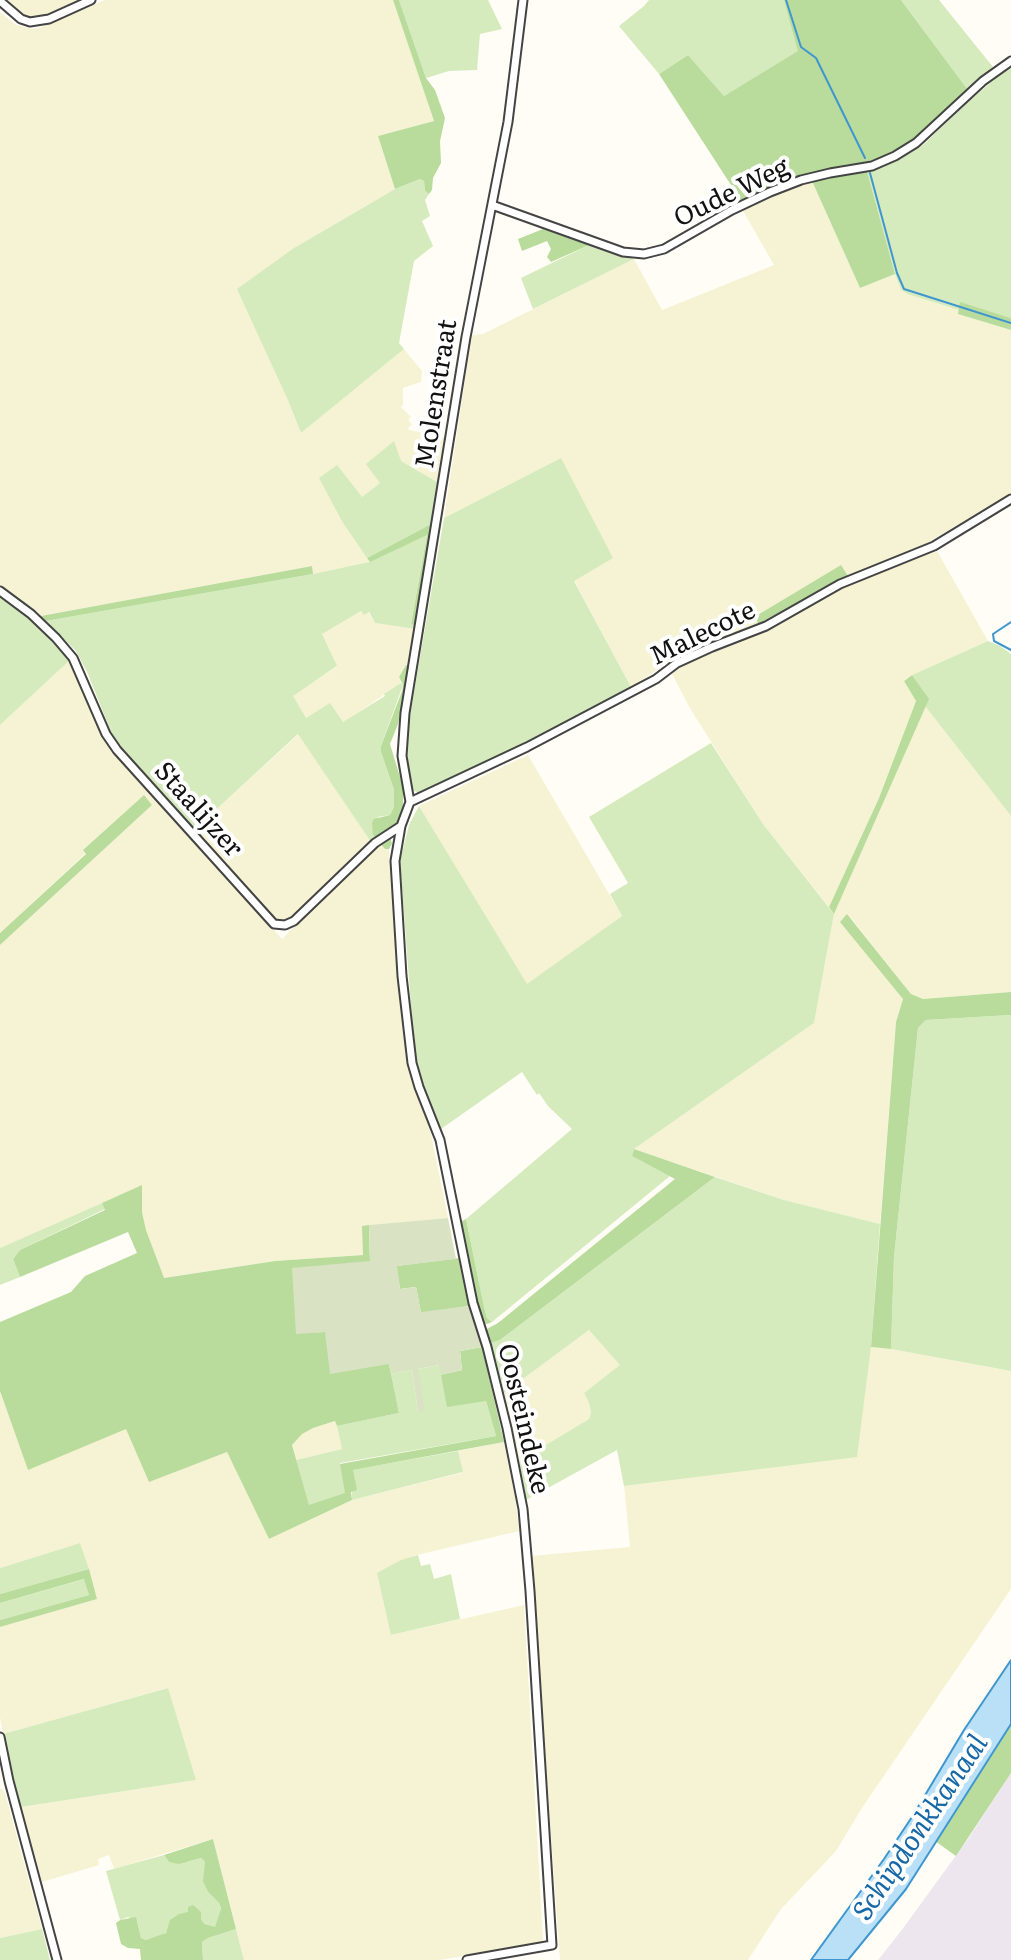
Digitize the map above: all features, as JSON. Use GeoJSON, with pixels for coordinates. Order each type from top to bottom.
{"type":"FeatureCollection","features":[{"type":"Feature","properties":{"kind":"street"},"geometry":{"type":"LineString","coordinates":[[0,1],[12,13],[30,22],[49,19],[91,0]]}},
{"type":"Feature","properties":{"kind":"street","name":"Molenstraat"},"geometry":{"type":"LineString","coordinates":[[409,798],[402,756],[405,713],[466,337],[508,122],[523,0]]}},
{"type":"Feature","properties":{"kind":"street","name":"Oude Weg"},"geometry":{"type":"LineString","coordinates":[[492,205],[623,252],[644,254],[664,249],[770,192],[801,180],[872,166],[895,156],[916,143],[983,81],[1011,61]]}},
{"type":"Feature","properties":{"kind":"street","name":"Malecote"},"geometry":{"type":"LineString","coordinates":[[409,798],[527,747],[656,679],[677,663],[766,626],[840,584],[934,546],[1011,499]]}},
{"type":"Feature","properties":{"kind":"street","name":"Staalijzer"},"geometry":{"type":"LineString","coordinates":[[0,591],[31,614],[73,658],[106,734],[117,750],[274,924],[285,925],[294,921],[375,843],[401,826]]}},
{"type":"Feature","properties":{"kind":"street"},"geometry":{"type":"LineString","coordinates":[[401,826],[409,798]]}},
{"type":"Feature","properties":{"kind":"street","name":"Oosteindeke"},"geometry":{"type":"LineString","coordinates":[[401,826],[395,861],[402,976],[412,1063],[440,1140],[473,1303],[507,1428],[523,1509],[552,1945],[467,1960]]}},
{"type":"Feature","properties":{"kind":"street"},"geometry":{"type":"LineString","coordinates":[[0,1737],[4,1782],[57,1960]]}},
{"type":"Feature","properties":{"kind":"shaded area"},"geometry":{"type":"Polygon","coordinates":[[[3,0],[81,0],[33,18],[25,17],[3,0]]]}},
{"type":"Feature","properties":{"kind":"shaded area"},"geometry":{"type":"Polygon","coordinates":[[[105,0],[393,0],[434,121],[378,136],[395,189],[294,248],[287,398],[301,433],[404,349],[422,371],[421,382],[403,388],[401,407],[411,417],[408,420],[412,424],[409,430],[446,438],[439,483],[401,461],[361,498],[343,523],[370,562],[313,574],[311,566],[41,616],[0,587],[0,12],[16,25],[32,29],[105,0]]]}},
{"type":"Feature","properties":{"kind":"shaded area"},"geometry":{"type":"Polygon","coordinates":[[[812,181],[860,288],[895,274],[901,290],[907,294],[1011,330],[1011,493],[917,549],[848,576],[841,566],[756,616],[758,624],[683,653],[631,687],[574,580],[561,458],[444,518],[472,335],[483,334],[634,259],[662,310],[774,265],[742,209],[812,181]]]}},
{"type":"Feature","properties":{"kind":"shaded area"},"geometry":{"type":"Polygon","coordinates":[[[937,551],[988,641],[904,680],[916,701],[879,798],[829,907],[763,824],[691,710],[672,674],[694,658],[767,629],[848,585],[937,551]]]}},
{"type":"Feature","properties":{"kind":"shaded area"},"geometry":{"type":"Polygon","coordinates":[[[361,611],[368,612],[375,623],[415,629],[409,666],[406,665],[399,677],[401,683],[343,723],[306,719],[292,696],[337,667],[321,634],[361,611]]]}},
{"type":"Feature","properties":{"kind":"shaded area"},"geometry":{"type":"Polygon","coordinates":[[[70,660],[110,747],[282,939],[380,843],[389,849],[396,957],[409,1072],[430,1130],[448,1218],[363,1226],[363,1255],[275,1261],[163,1278],[146,1230],[141,1186],[0,1248],[0,945],[152,805],[144,795],[84,849],[86,853],[0,933],[0,725],[70,660]]]}},
{"type":"Feature","properties":{"kind":"shaded area"},"geometry":{"type":"Polygon","coordinates":[[[925,706],[1011,816],[1011,992],[923,999],[911,994],[848,914],[903,999],[896,1022],[880,1224],[784,1200],[634,1149],[814,1023],[834,914],[925,706]]]}},
{"type":"Feature","properties":{"kind":"shaded area"},"geometry":{"type":"Polygon","coordinates":[[[299,734],[371,842],[290,920],[281,921],[270,917],[194,830],[299,734]]]}},
{"type":"Feature","properties":{"kind":"shaded area"},"geometry":{"type":"Polygon","coordinates":[[[528,755],[622,916],[527,985],[419,806],[528,755]]]}},
{"type":"Feature","properties":{"kind":"shaded area"},"geometry":{"type":"Polygon","coordinates":[[[589,1330],[621,1365],[584,1393],[591,1413],[589,1419],[519,1461],[504,1393],[589,1330]]]}},
{"type":"Feature","properties":{"kind":"shaded area"},"geometry":{"type":"Polygon","coordinates":[[[871,1347],[1011,1371],[1011,1589],[836,1851],[781,1909],[748,1960],[560,1960],[531,1556],[630,1547],[624,1486],[856,1456],[871,1347]]]}},
{"type":"Feature","properties":{"kind":"shaded area"},"geometry":{"type":"Polygon","coordinates":[[[0,1391],[28,1469],[127,1428],[149,1481],[227,1452],[269,1539],[352,1500],[462,1473],[458,1451],[504,1442],[519,1531],[413,1556],[391,1635],[524,1605],[543,1940],[440,1960],[244,1960],[213,1839],[114,1869],[109,1855],[98,1859],[99,1865],[42,1882],[21,1807],[195,1780],[167,1688],[3,1734],[0,1717],[0,1627],[97,1599],[80,1543],[0,1568],[0,1391]]]}},
{"type":"Feature","properties":{"kind":"shaded area"},"geometry":{"type":"Polygon","coordinates":[[[336,1421],[342,1449],[296,1460],[292,1444],[302,1433],[336,1421]]]}},
{"type":"Feature","properties":{"kind":"shaded area"},"geometry":{"type":"Polygon","coordinates":[[[1011,1773],[1011,1960],[878,1960],[968,1839],[1011,1773]]]}},
{"type":"Feature","properties":{"kind":"shaded area"},"geometry":{"type":"Polygon","coordinates":[[[0,1789],[5,1793],[42,1929],[0,1938],[0,1789]]]}},
{"type":"Feature","properties":{"kind":"green space"},"geometry":{"type":"Polygon","coordinates":[[[393,0],[399,0],[426,78],[435,90],[445,118],[440,141],[441,163],[429,194],[425,191],[424,181],[420,179],[395,189],[378,136],[434,121],[393,0]]]}},
{"type":"Feature","properties":{"kind":"green space"},"geometry":{"type":"Polygon","coordinates":[[[399,0],[488,0],[502,29],[480,34],[477,70],[449,71],[426,78],[399,0]]]}},
{"type":"Feature","properties":{"kind":"green space"},"geometry":{"type":"Polygon","coordinates":[[[649,0],[784,0],[799,51],[724,96],[688,55],[659,74],[619,26],[649,0]]]}},
{"type":"Feature","properties":{"kind":"green space"},"geometry":{"type":"Polygon","coordinates":[[[784,0],[901,0],[968,90],[912,141],[874,161],[826,170],[784,183],[742,202],[659,74],[688,55],[724,96],[798,51],[784,0]]]}},
{"type":"Feature","properties":{"kind":"green space"},"geometry":{"type":"Polygon","coordinates":[[[901,0],[939,0],[993,67],[968,90],[901,0]]]}},
{"type":"Feature","properties":{"kind":"green space"},"geometry":{"type":"Polygon","coordinates":[[[1011,66],[1011,318],[961,303],[959,310],[901,290],[867,171],[899,160],[923,145],[1011,66]]]}},
{"type":"Feature","properties":{"kind":"green space"},"geometry":{"type":"Polygon","coordinates":[[[867,171],[895,274],[860,288],[812,181],[867,171]]]}},
{"type":"Feature","properties":{"kind":"green space"},"geometry":{"type":"Polygon","coordinates":[[[420,179],[424,181],[425,191],[429,194],[425,200],[430,216],[422,221],[433,246],[414,261],[399,343],[404,349],[301,433],[237,289],[294,248],[395,189],[420,179]]]}},
{"type":"Feature","properties":{"kind":"green space"},"geometry":{"type":"Polygon","coordinates":[[[543,229],[589,245],[551,262],[547,257],[551,249],[547,241],[522,251],[518,239],[543,229]]]}},
{"type":"Feature","properties":{"kind":"green space"},"geometry":{"type":"Polygon","coordinates":[[[589,245],[634,259],[533,309],[521,278],[589,245]]]}},
{"type":"Feature","properties":{"kind":"green space"},"geometry":{"type":"Polygon","coordinates":[[[960,302],[1011,318],[1011,330],[958,314],[960,302]]]}},
{"type":"Feature","properties":{"kind":"green space"},"geometry":{"type":"Polygon","coordinates":[[[394,441],[401,461],[439,483],[433,523],[367,558],[343,523],[319,478],[337,465],[362,497],[380,483],[366,464],[394,441]]]}},
{"type":"Feature","properties":{"kind":"green space"},"geometry":{"type":"Polygon","coordinates":[[[561,458],[613,558],[574,581],[631,687],[527,743],[418,793],[413,790],[406,758],[408,727],[444,518],[561,458]]]}},
{"type":"Feature","properties":{"kind":"green space"},"geometry":{"type":"Polygon","coordinates":[[[433,523],[415,625],[411,624],[427,535],[370,562],[367,558],[433,523]]]}},
{"type":"Feature","properties":{"kind":"green space"},"geometry":{"type":"Polygon","coordinates":[[[427,534],[411,623],[415,629],[375,623],[369,612],[364,615],[361,611],[322,634],[337,666],[293,696],[306,718],[330,703],[343,722],[401,683],[403,685],[381,746],[394,790],[394,807],[390,815],[378,817],[373,835],[376,838],[371,842],[298,734],[194,830],[113,737],[76,651],[46,621],[369,562],[427,534]]]}},
{"type":"Feature","properties":{"kind":"green space"},"geometry":{"type":"Polygon","coordinates":[[[841,565],[848,576],[758,624],[756,616],[841,565]]]}},
{"type":"Feature","properties":{"kind":"green space"},"geometry":{"type":"Polygon","coordinates":[[[312,566],[313,574],[46,621],[41,616],[312,566]]]}},
{"type":"Feature","properties":{"kind":"green space"},"geometry":{"type":"Polygon","coordinates":[[[0,595],[33,620],[70,660],[0,725],[0,595]]]}},
{"type":"Feature","properties":{"kind":"green space"},"geometry":{"type":"Polygon","coordinates":[[[988,641],[1011,654],[1011,816],[925,706],[928,699],[912,675],[988,641]]]}},
{"type":"Feature","properties":{"kind":"green space"},"geometry":{"type":"Polygon","coordinates":[[[406,665],[409,666],[404,695],[390,744],[403,787],[403,811],[398,824],[387,834],[392,844],[385,849],[373,835],[372,823],[374,819],[390,815],[394,807],[394,790],[381,746],[402,691],[399,677],[406,665]]]}},
{"type":"Feature","properties":{"kind":"green space"},"geometry":{"type":"Polygon","coordinates":[[[912,675],[929,699],[834,914],[829,907],[879,798],[916,701],[904,681],[912,675]]]}},
{"type":"Feature","properties":{"kind":"green space"},"geometry":{"type":"Polygon","coordinates":[[[711,743],[763,824],[834,914],[814,1023],[634,1149],[632,1156],[670,1176],[492,1322],[487,1318],[484,1307],[466,1219],[572,1129],[539,1093],[537,1095],[522,1072],[441,1129],[424,1089],[414,1045],[400,861],[409,825],[419,806],[527,984],[622,916],[610,894],[628,883],[589,817],[711,743]]]}},
{"type":"Feature","properties":{"kind":"green space"},"geometry":{"type":"Polygon","coordinates":[[[144,795],[152,805],[0,945],[0,933],[86,854],[83,850],[144,795]]]}},
{"type":"Feature","properties":{"kind":"green space"},"geometry":{"type":"Polygon","coordinates":[[[847,914],[911,994],[923,999],[1011,992],[1011,1015],[926,1020],[918,1028],[894,1257],[891,1349],[871,1347],[896,1022],[903,999],[840,922],[847,914]]]}},
{"type":"Feature","properties":{"kind":"green space"},"geometry":{"type":"Polygon","coordinates":[[[1011,1015],[1011,1371],[891,1349],[894,1257],[918,1028],[926,1020],[1011,1015]]]}},
{"type":"Feature","properties":{"kind":"green space"},"geometry":{"type":"Polygon","coordinates":[[[634,1149],[715,1177],[500,1340],[491,1343],[485,1330],[498,1323],[675,1179],[632,1156],[634,1149]]]}},
{"type":"Feature","properties":{"kind":"green space"},"geometry":{"type":"Polygon","coordinates":[[[715,1177],[784,1200],[880,1224],[871,1347],[857,1457],[624,1486],[617,1450],[526,1500],[519,1461],[589,1419],[591,1413],[584,1393],[620,1365],[589,1330],[504,1393],[491,1343],[500,1340],[715,1177]]]}},
{"type":"Feature","properties":{"kind":"green space"},"geometry":{"type":"Polygon","coordinates":[[[142,1185],[146,1230],[164,1278],[275,1261],[363,1255],[362,1226],[369,1225],[370,1261],[296,1333],[325,1332],[389,1364],[399,1413],[337,1426],[335,1421],[302,1434],[292,1445],[309,1505],[345,1493],[340,1464],[496,1436],[486,1401],[447,1407],[441,1375],[462,1370],[460,1351],[482,1347],[504,1442],[353,1470],[357,1490],[351,1492],[352,1500],[269,1539],[227,1452],[149,1482],[126,1429],[28,1470],[0,1391],[0,1322],[71,1292],[85,1276],[137,1253],[128,1232],[20,1277],[13,1259],[20,1250],[105,1210],[102,1203],[142,1185]]]}},
{"type":"Feature","properties":{"kind":"green space"},"geometry":{"type":"Polygon","coordinates":[[[102,1203],[105,1209],[20,1250],[13,1259],[20,1277],[0,1285],[0,1248],[102,1203]]]}},
{"type":"Feature","properties":{"kind":"green space"},"geometry":{"type":"Polygon","coordinates":[[[448,1218],[456,1259],[397,1266],[400,1289],[416,1287],[421,1312],[469,1306],[482,1347],[460,1351],[462,1370],[441,1375],[439,1365],[418,1369],[425,1411],[418,1412],[412,1370],[391,1374],[389,1364],[330,1374],[325,1332],[296,1334],[292,1268],[370,1261],[369,1225],[448,1218]]]}},
{"type":"Feature","properties":{"kind":"green space"},"geometry":{"type":"Polygon","coordinates":[[[466,1219],[484,1307],[487,1318],[492,1322],[487,1324],[482,1323],[475,1302],[460,1222],[466,1219]]]}},
{"type":"Feature","properties":{"kind":"green space"},"geometry":{"type":"Polygon","coordinates":[[[459,1258],[469,1306],[421,1313],[416,1287],[400,1289],[396,1266],[459,1258]]]}},
{"type":"Feature","properties":{"kind":"green space"},"geometry":{"type":"Polygon","coordinates":[[[440,1365],[486,1401],[496,1436],[340,1463],[346,1493],[309,1506],[296,1460],[342,1449],[337,1426],[399,1413],[391,1374],[412,1370],[418,1412],[418,1369],[440,1365]]]}},
{"type":"Feature","properties":{"kind":"green space"},"geometry":{"type":"Polygon","coordinates":[[[458,1451],[463,1472],[352,1500],[352,1470],[458,1451]]]}},
{"type":"Feature","properties":{"kind":"green space"},"geometry":{"type":"Polygon","coordinates":[[[80,1543],[89,1569],[0,1594],[0,1568],[80,1543]]]}},
{"type":"Feature","properties":{"kind":"green space"},"geometry":{"type":"Polygon","coordinates":[[[418,1555],[421,1566],[430,1564],[434,1579],[451,1574],[460,1619],[391,1635],[377,1573],[418,1555]]]}},
{"type":"Feature","properties":{"kind":"green space"},"geometry":{"type":"Polygon","coordinates":[[[89,1569],[97,1599],[0,1627],[0,1620],[89,1595],[84,1579],[0,1603],[0,1594],[89,1569]]]}},
{"type":"Feature","properties":{"kind":"green space"},"geometry":{"type":"Polygon","coordinates":[[[85,1579],[89,1595],[0,1620],[0,1603],[85,1579]]]}},
{"type":"Feature","properties":{"kind":"green space"},"geometry":{"type":"Polygon","coordinates":[[[168,1688],[196,1780],[21,1807],[3,1734],[168,1688]]]}},
{"type":"Feature","properties":{"kind":"green space"},"geometry":{"type":"Polygon","coordinates":[[[1011,1724],[1011,1773],[956,1856],[935,1841],[1011,1724]]]}},
{"type":"Feature","properties":{"kind":"green space"},"geometry":{"type":"Polygon","coordinates":[[[213,1839],[236,1929],[202,1942],[203,1960],[141,1960],[140,1949],[121,1944],[116,1923],[120,1920],[136,1917],[141,1938],[146,1940],[166,1933],[170,1920],[188,1912],[188,1907],[193,1905],[201,1912],[204,1924],[215,1927],[221,1909],[203,1881],[205,1862],[201,1858],[179,1864],[169,1862],[164,1855],[213,1839]]]}},
{"type":"Feature","properties":{"kind":"green space"},"geometry":{"type":"Polygon","coordinates":[[[164,1855],[169,1862],[201,1858],[206,1863],[204,1881],[221,1910],[215,1928],[204,1925],[201,1919],[188,1912],[163,1935],[146,1940],[141,1938],[137,1921],[128,1917],[120,1920],[106,1871],[164,1855]]]}},
{"type":"Feature","properties":{"kind":"green space"},"geometry":{"type":"Polygon","coordinates":[[[42,1929],[50,1960],[0,1960],[0,1938],[42,1929]]]}},
{"type":"Feature","properties":{"kind":"green space"},"geometry":{"type":"Polygon","coordinates":[[[236,1929],[244,1960],[203,1960],[202,1942],[236,1929]]]}},
{"type":"Feature","properties":{"kind":"water","name":"Schipdonkkanaal"},"geometry":{"type":"Polygon","coordinates":[[[1011,1660],[1011,1724],[906,1889],[848,1960],[811,1960],[912,1817],[964,1730],[1011,1660]]]}},
{"type":"Feature","properties":{"kind":"waterway"},"geometry":{"type":"LineString","coordinates":[[786,0],[801,47],[816,58],[865,158]]}},
{"type":"Feature","properties":{"kind":"waterway"},"geometry":{"type":"LineString","coordinates":[[870,173],[904,289],[1011,323]]}},
{"type":"Feature","properties":{"kind":"waterway"},"geometry":{"type":"LineString","coordinates":[[1011,622],[993,634],[994,641],[1011,650]]}}]}
